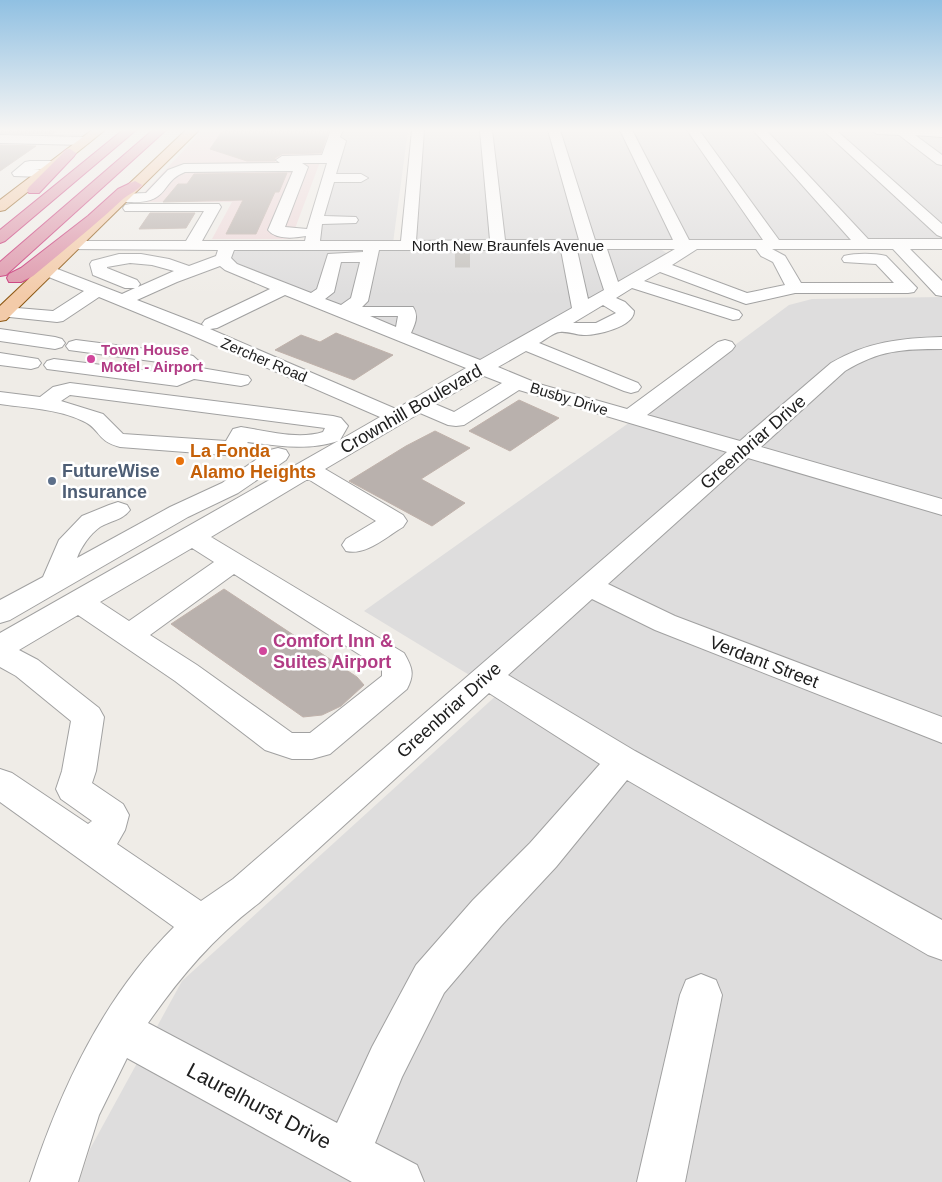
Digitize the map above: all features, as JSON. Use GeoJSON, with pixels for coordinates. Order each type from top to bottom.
{"type":"FeatureCollection","features":[{"type":"Feature","properties":{"kind":"highway"},"geometry":{"type":"LineString","coordinates":[[0,220],[33,185]]}},
{"type":"Feature","properties":{"kind":"highway"},"geometry":{"type":"LineString","coordinates":[[0,238],[64,185]]}},
{"type":"Feature","properties":{"kind":"highway"},"geometry":{"type":"LineString","coordinates":[[0,271],[97,185]]}},
{"type":"Feature","properties":{"kind":"highway"},"geometry":{"type":"LineString","coordinates":[[0,286],[27,272],[93,219],[123,192],[135,185]]}},
{"type":"Feature","properties":{"kind":"main road"},"geometry":{"type":"LineString","coordinates":[[0,207],[29,185]]}},
{"type":"Feature","properties":{"kind":"main road"},"geometry":{"type":"LineString","coordinates":[[2,314],[135,185]]}},
{"type":"Feature","properties":{"kind":"street"},"geometry":{"type":"LineString","coordinates":[[117,203],[152,195],[161,185]]}},
{"type":"Feature","properties":{"kind":"street"},"geometry":{"type":"LineString","coordinates":[[294,185],[276,230],[304,241]]}},
{"type":"Feature","properties":{"kind":"street"},"geometry":{"type":"LineString","coordinates":[[304,241],[324,185]]}},
{"type":"Feature","properties":{"kind":"street"},"geometry":{"type":"LineString","coordinates":[[304,241],[318,214],[326,185]]}},
{"type":"Feature","properties":{"kind":"street"},"geometry":{"type":"LineString","coordinates":[[408,246],[413,185]]}},
{"type":"Feature","properties":{"kind":"street"},"geometry":{"type":"LineString","coordinates":[[492,185],[498,246]]}},
{"type":"Feature","properties":{"kind":"street"},"geometry":{"type":"LineString","coordinates":[[555,325],[594,331],[625,315],[625,311],[608,295],[594,246],[573,185]]}},
{"type":"Feature","properties":{"kind":"street"},"geometry":{"type":"LineString","coordinates":[[655,185],[688,246]]}},
{"type":"Feature","properties":{"kind":"street"},"geometry":{"type":"LineString","coordinates":[[729,185],[795,288]]}},
{"type":"Feature","properties":{"kind":"street"},"geometry":{"type":"LineString","coordinates":[[809,185],[864,245]]}},
{"type":"Feature","properties":{"kind":"street"},"geometry":{"type":"LineString","coordinates":[[890,185],[942,232]]}},
{"type":"Feature","properties":{"kind":"street"},"geometry":{"type":"LineString","coordinates":[[117,203],[138,221],[191,242]]}},
{"type":"Feature","properties":{"kind":"street"},"geometry":{"type":"LineString","coordinates":[[111,295],[132,285],[99,271],[98,264],[110,259],[119,258],[151,260],[176,266],[214,207],[138,221]]}},
{"type":"Feature","properties":{"kind":"street"},"geometry":{"type":"LineString","coordinates":[[318,214],[352,214]]}},
{"type":"Feature","properties":{"kind":"street","name":"North New Braunfels Avenue"},"geometry":{"type":"LineString","coordinates":[[73,246],[191,242],[225,253],[304,241],[370,254],[408,246],[688,246],[771,250],[864,245],[942,244]]}},
{"type":"Feature","properties":{"kind":"street"},"geometry":{"type":"LineString","coordinates":[[898,245],[942,291]]}},
{"type":"Feature","properties":{"kind":"street"},"geometry":{"type":"LineString","coordinates":[[312,299],[325,292],[334,257],[370,254],[463,259],[542,259],[544,246]]}},
{"type":"Feature","properties":{"kind":"street"},"geometry":{"type":"LineString","coordinates":[[568,246],[582,310]]}},
{"type":"Feature","properties":{"kind":"street","name":"Crownhill Boulevard"},"geometry":{"type":"LineString","coordinates":[[7,645],[191,536],[608,295],[688,246]]}},
{"type":"Feature","properties":{"kind":"street"},"geometry":{"type":"LineString","coordinates":[[658,265],[746,299],[795,288],[908,288],[880,258],[771,250]]}},
{"type":"Feature","properties":{"kind":"street"},"geometry":{"type":"LineString","coordinates":[[2,314],[57,318],[85,296],[111,295],[172,278],[225,253]]}},
{"type":"Feature","properties":{"kind":"street","name":"Busby Drive"},"geometry":{"type":"LineString","coordinates":[[225,253],[231,267],[518,382],[630,417],[942,507]]}},
{"type":"Feature","properties":{"kind":"street"},"geometry":{"type":"LineString","coordinates":[[350,314],[359,301],[370,254]]}},
{"type":"Feature","properties":{"kind":"street","name":"Zercher Road"},"geometry":{"type":"LineString","coordinates":[[47,270],[196,326],[408,411],[456,420],[518,382]]}},
{"type":"Feature","properties":{"kind":"street"},"geometry":{"type":"LineString","coordinates":[[630,282],[733,315]]}},
{"type":"Feature","properties":{"kind":"street"},"geometry":{"type":"LineString","coordinates":[[196,326],[285,288]]}},
{"type":"Feature","properties":{"kind":"street"},"geometry":{"type":"LineString","coordinates":[[0,335],[55,343]]}},
{"type":"Feature","properties":{"kind":"street"},"geometry":{"type":"LineString","coordinates":[[523,343],[631,387]]}},
{"type":"Feature","properties":{"kind":"street","name":"Greenbriar Drive"},"geometry":{"type":"LineString","coordinates":[[54,1182],[80,1105],[99,1065],[119,1031],[154,980],[203,925],[246,891],[838,367],[866,351],[897,344],[942,343]]}},
{"type":"Feature","properties":{"kind":"street"},"geometry":{"type":"LineString","coordinates":[[76,346],[186,360],[192,364],[190,372]]}},
{"type":"Feature","properties":{"kind":"street"},"geometry":{"type":"LineString","coordinates":[[630,417],[725,346]]}},
{"type":"Feature","properties":{"kind":"street"},"geometry":{"type":"LineString","coordinates":[[1,361],[31,362]]}},
{"type":"Feature","properties":{"kind":"street"},"geometry":{"type":"LineString","coordinates":[[54,365],[177,380],[190,372],[241,380]]}},
{"type":"Feature","properties":{"kind":"street"},"geometry":{"type":"LineString","coordinates":[[0,398],[65,407],[94,417],[112,437],[120,440],[310,442],[332,436],[337,426],[333,423],[70,389],[60,392],[44,404]]}},
{"type":"Feature","properties":{"kind":"street"},"geometry":{"type":"LineString","coordinates":[[156,399],[147,410],[151,416],[199,422],[202,429],[310,467],[394,521],[355,546]]}},
{"type":"Feature","properties":{"kind":"street"},"geometry":{"type":"LineString","coordinates":[[0,613],[179,512],[230,488],[278,455]]}},
{"type":"Feature","properties":{"kind":"street"},"geometry":{"type":"LineString","coordinates":[[55,581],[68,546],[92,522],[118,510]]}},
{"type":"Feature","properties":{"kind":"street"},"geometry":{"type":"LineString","coordinates":[[78,602],[186,673],[277,741],[288,746],[302,748],[318,745],[396,682],[398,670],[393,661],[191,536]]}},
{"type":"Feature","properties":{"kind":"street"},"geometry":{"type":"LineString","coordinates":[[128,634],[234,562]]}},
{"type":"Feature","properties":{"kind":"street","name":"Verdant Street"},"geometry":{"type":"LineString","coordinates":[[589,586],[665,624],[942,730]]}},
{"type":"Feature","properties":{"kind":"street"},"geometry":{"type":"LineString","coordinates":[[0,617],[7,645],[27,668],[88,717],[79,771],[73,789],[111,815],[107,830],[90,846]]}},
{"type":"Feature","properties":{"kind":"street"},"geometry":{"type":"LineString","coordinates":[[487,677],[622,761],[942,941]]}},
{"type":"Feature","properties":{"kind":"street"},"geometry":{"type":"LineString","coordinates":[[347,1154],[387,1062],[430,979],[487,913],[543,855],[622,761]]}},
{"type":"Feature","properties":{"kind":"street"},"geometry":{"type":"LineString","coordinates":[[2,787],[203,925]]}},
{"type":"Feature","properties":{"kind":"street"},"geometry":{"type":"LineString","coordinates":[[660,1182],[701,995]]}},
{"type":"Feature","properties":{"kind":"street","name":"Laurelhurst Drive"},"geometry":{"type":"LineString","coordinates":[[119,1031],[400,1182]]}},
{"type":"Feature","properties":{"kind":"shaded area"},"geometry":{"type":"Polygon","coordinates":[[[151,185],[311,185],[291,239],[212,239],[232,202],[135,202],[151,185]]]}},
{"type":"Feature","properties":{"kind":"shaded area"},"geometry":{"type":"Polygon","coordinates":[[[323,185],[401,185],[393,243],[304,243],[323,185]]]}},
{"type":"Feature","properties":{"kind":"shaded area"},"geometry":{"type":"Polygon","coordinates":[[[420,185],[942,185],[942,239],[416,242],[420,185]]]}},
{"type":"Feature","properties":{"kind":"shaded area"},"geometry":{"type":"Polygon","coordinates":[[[245,250],[662,250],[669,255],[481,360],[472,359],[231,262],[231,252],[245,250]]]}},
{"type":"Feature","properties":{"kind":"shaded area"},"geometry":{"type":"Polygon","coordinates":[[[942,297],[942,1182],[79,1182],[90,1149],[182,981],[499,693],[364,611],[654,405],[789,305],[812,299],[942,297]]]}},
{"type":"Feature","properties":{"kind":"building"},"geometry":{"type":"Polygon","coordinates":[[[177,185],[282,185],[279,192],[275,192],[256,234],[226,234],[243,200],[163,202],[177,185]]]}},
{"type":"Feature","properties":{"kind":"building"},"geometry":{"type":"Polygon","coordinates":[[[150,213],[195,213],[186,228],[139,229],[150,213]]]}},
{"type":"Feature","properties":{"kind":"building"},"geometry":{"type":"Polygon","coordinates":[[[336,333],[393,355],[354,380],[275,350],[301,335],[320,342],[336,333]]]}},
{"type":"Feature","properties":{"kind":"building"},"geometry":{"type":"Polygon","coordinates":[[[519,400],[559,418],[510,451],[469,431],[519,400]]]}},
{"type":"Feature","properties":{"kind":"building"},"geometry":{"type":"Polygon","coordinates":[[[435,431],[470,448],[421,479],[465,503],[432,526],[349,481],[406,446],[435,431]]]}},
{"type":"Feature","properties":{"kind":"building","name":"Comfort Inn & Suites Airport"},"geometry":{"type":"Polygon","coordinates":[[[224,589],[357,677],[364,685],[341,706],[322,715],[303,717],[171,624],[224,589]]]}},
{"type":"Feature","properties":{"kind":"tunnel"},"geometry":{"type":"LineString","coordinates":[[455,259],[470,259]]}},
{"type":"Feature","properties":{"kind":"place","name":"Town House Motel - Airport"},"geometry":{"type":"Point","coordinates":[91,359]}},
{"type":"Feature","properties":{"kind":"place","name":"La Fonda Alamo Heights"},"geometry":{"type":"Point","coordinates":[180,461]}},
{"type":"Feature","properties":{"kind":"place","name":"FutureWise Insurance"},"geometry":{"type":"Point","coordinates":[52,481]}},
{"type":"Feature","properties":{"kind":"place","name":"Comfort Inn & Suites Airport"},"geometry":{"type":"Point","coordinates":[263,651]}}]}
